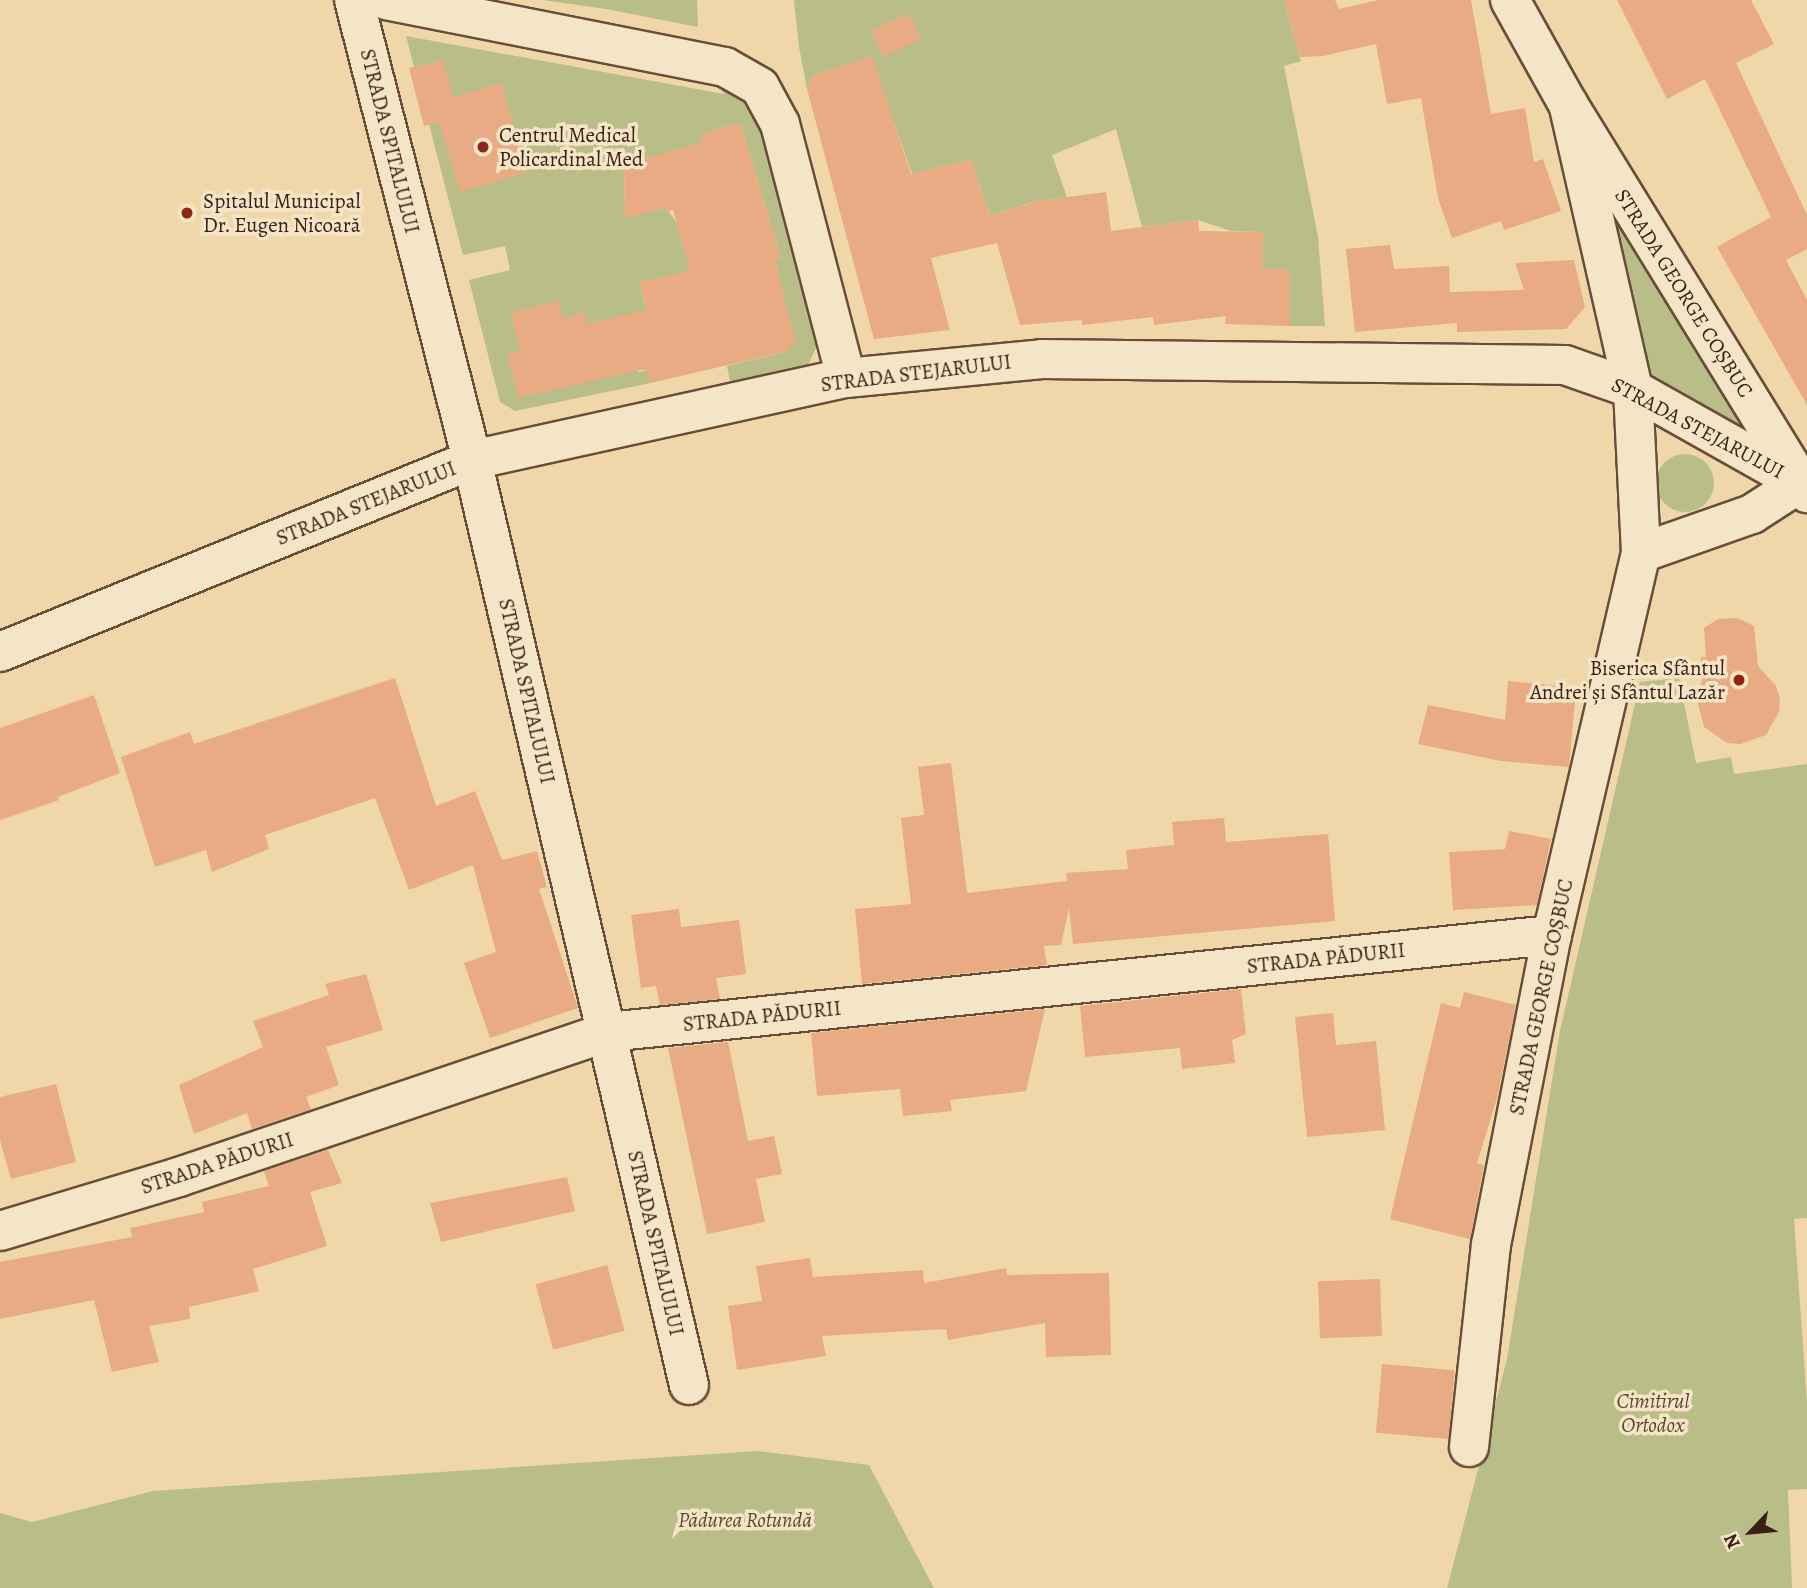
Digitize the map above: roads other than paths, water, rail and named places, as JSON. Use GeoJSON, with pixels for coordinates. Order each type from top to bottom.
{"type":"FeatureCollection","features":[{"type":"Feature","properties":{"kind":"street","name":"STRADA SPITALULUI"},"geometry":{"type":"LineString","coordinates":[[354,0],[472,460],[689,1385]]}},
{"type":"Feature","properties":{"kind":"street"},"geometry":{"type":"LineString","coordinates":[[386,0],[725,67],[760,87],[780,124],[846,378]]}},
{"type":"Feature","properties":{"kind":"street","name":"STRADA GEORGE COȘBUC"},"geometry":{"type":"LineString","coordinates":[[1510,0],[1568,104],[1805,486]]}},
{"type":"Feature","properties":{"kind":"street","name":"STRADA GEORGE COȘBUC"},"geometry":{"type":"LineString","coordinates":[[1469,1447],[1491,1245],[1552,935],[1641,553],[1633,389],[1568,104]]}},
{"type":"Feature","properties":{"kind":"street","name":"STRADA STEJARULUI"},"geometry":{"type":"LineString","coordinates":[[0,652],[472,460],[846,378],[1042,359],[1565,365],[1633,389],[1805,486]]}},
{"type":"Feature","properties":{"kind":"street"},"geometry":{"type":"LineString","coordinates":[[1641,553],[1752,514],[1805,486]]}},
{"type":"Feature","properties":{"kind":"street","name":"STRADA PĂDURII"},"geometry":{"type":"LineString","coordinates":[[0,1231],[179,1177],[608,1032],[1552,935]]}},
{"type":"Feature","properties":{"kind":"place","name":"Centrul Medical Policardinal Med"},"geometry":{"type":"Point","coordinates":[483,147]}},
{"type":"Feature","properties":{"kind":"place","name":"Spitalul Municipal Dr. Eugen Nicoară"},"geometry":{"type":"Point","coordinates":[187,213]}},
{"type":"Feature","properties":{"kind":"place","name":"Biserica Sfântul Andrei și Sfântul Lazăr"},"geometry":{"type":"Point","coordinates":[1739,680]}},
{"type":"Feature","properties":{"kind":"park label","name":"Cimitirul Ortodox"},"geometry":{"type":"Point","coordinates":[1653,1413]}},
{"type":"Feature","properties":{"kind":"park label","name":"Pădurea Rotundă"},"geometry":{"type":"Point","coordinates":[745,1520]}}]}
